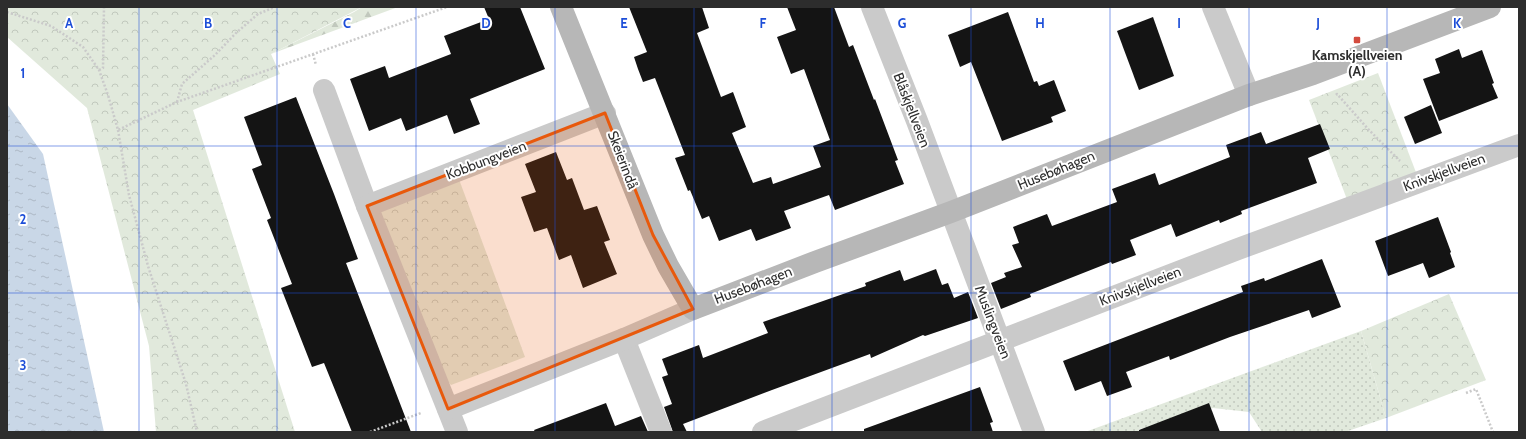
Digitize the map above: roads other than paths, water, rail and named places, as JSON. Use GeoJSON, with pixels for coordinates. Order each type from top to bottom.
{"type":"FeatureCollection","features":[{"type":"Feature","properties":{"kind":"street","name":"Skeierindå"},"geometry":{"type":"LineString","coordinates":[[562,7],[653,235],[668,266],[693,309]]}},
{"type":"Feature","properties":{"kind":"street","name":"Blåskjellveien"},"geometry":{"type":"LineString","coordinates":[[872,7],[951,212]]}},
{"type":"Feature","properties":{"kind":"street"},"geometry":{"type":"LineString","coordinates":[[1213,7],[1249,95]]}},
{"type":"Feature","properties":{"kind":"street","name":"Husebøhagen"},"geometry":{"type":"LineString","coordinates":[[448,409],[624,339],[693,309],[951,212],[1249,95],[1312,74],[1490,7]]}},
{"type":"Feature","properties":{"kind":"street"},"geometry":{"type":"LineString","coordinates":[[324,90],[366,206],[457,432]]}},
{"type":"Feature","properties":{"kind":"street","name":"Kobbungveien"},"geometry":{"type":"LineString","coordinates":[[366,206],[605,113]]}},
{"type":"Feature","properties":{"kind":"street","name":"Knivskjellveien"},"geometry":{"type":"LineString","coordinates":[[763,432],[1000,340],[1519,145]]}},
{"type":"Feature","properties":{"kind":"street","name":"Muslingveien"},"geometry":{"type":"LineString","coordinates":[[951,212],[1034,432]]}},
{"type":"Feature","properties":{"kind":"street"},"geometry":{"type":"LineString","coordinates":[[624,339],[661,432]]}},
{"type":"Feature","properties":{"kind":"water"},"geometry":{"type":"Polygon","coordinates":[[[7,104],[43,154],[104,432],[7,432],[7,104]]]}},
{"type":"Feature","properties":{"kind":"place","name":"Kamskjellveien (A)"},"geometry":{"type":"Point","coordinates":[1357,40]}}]}
